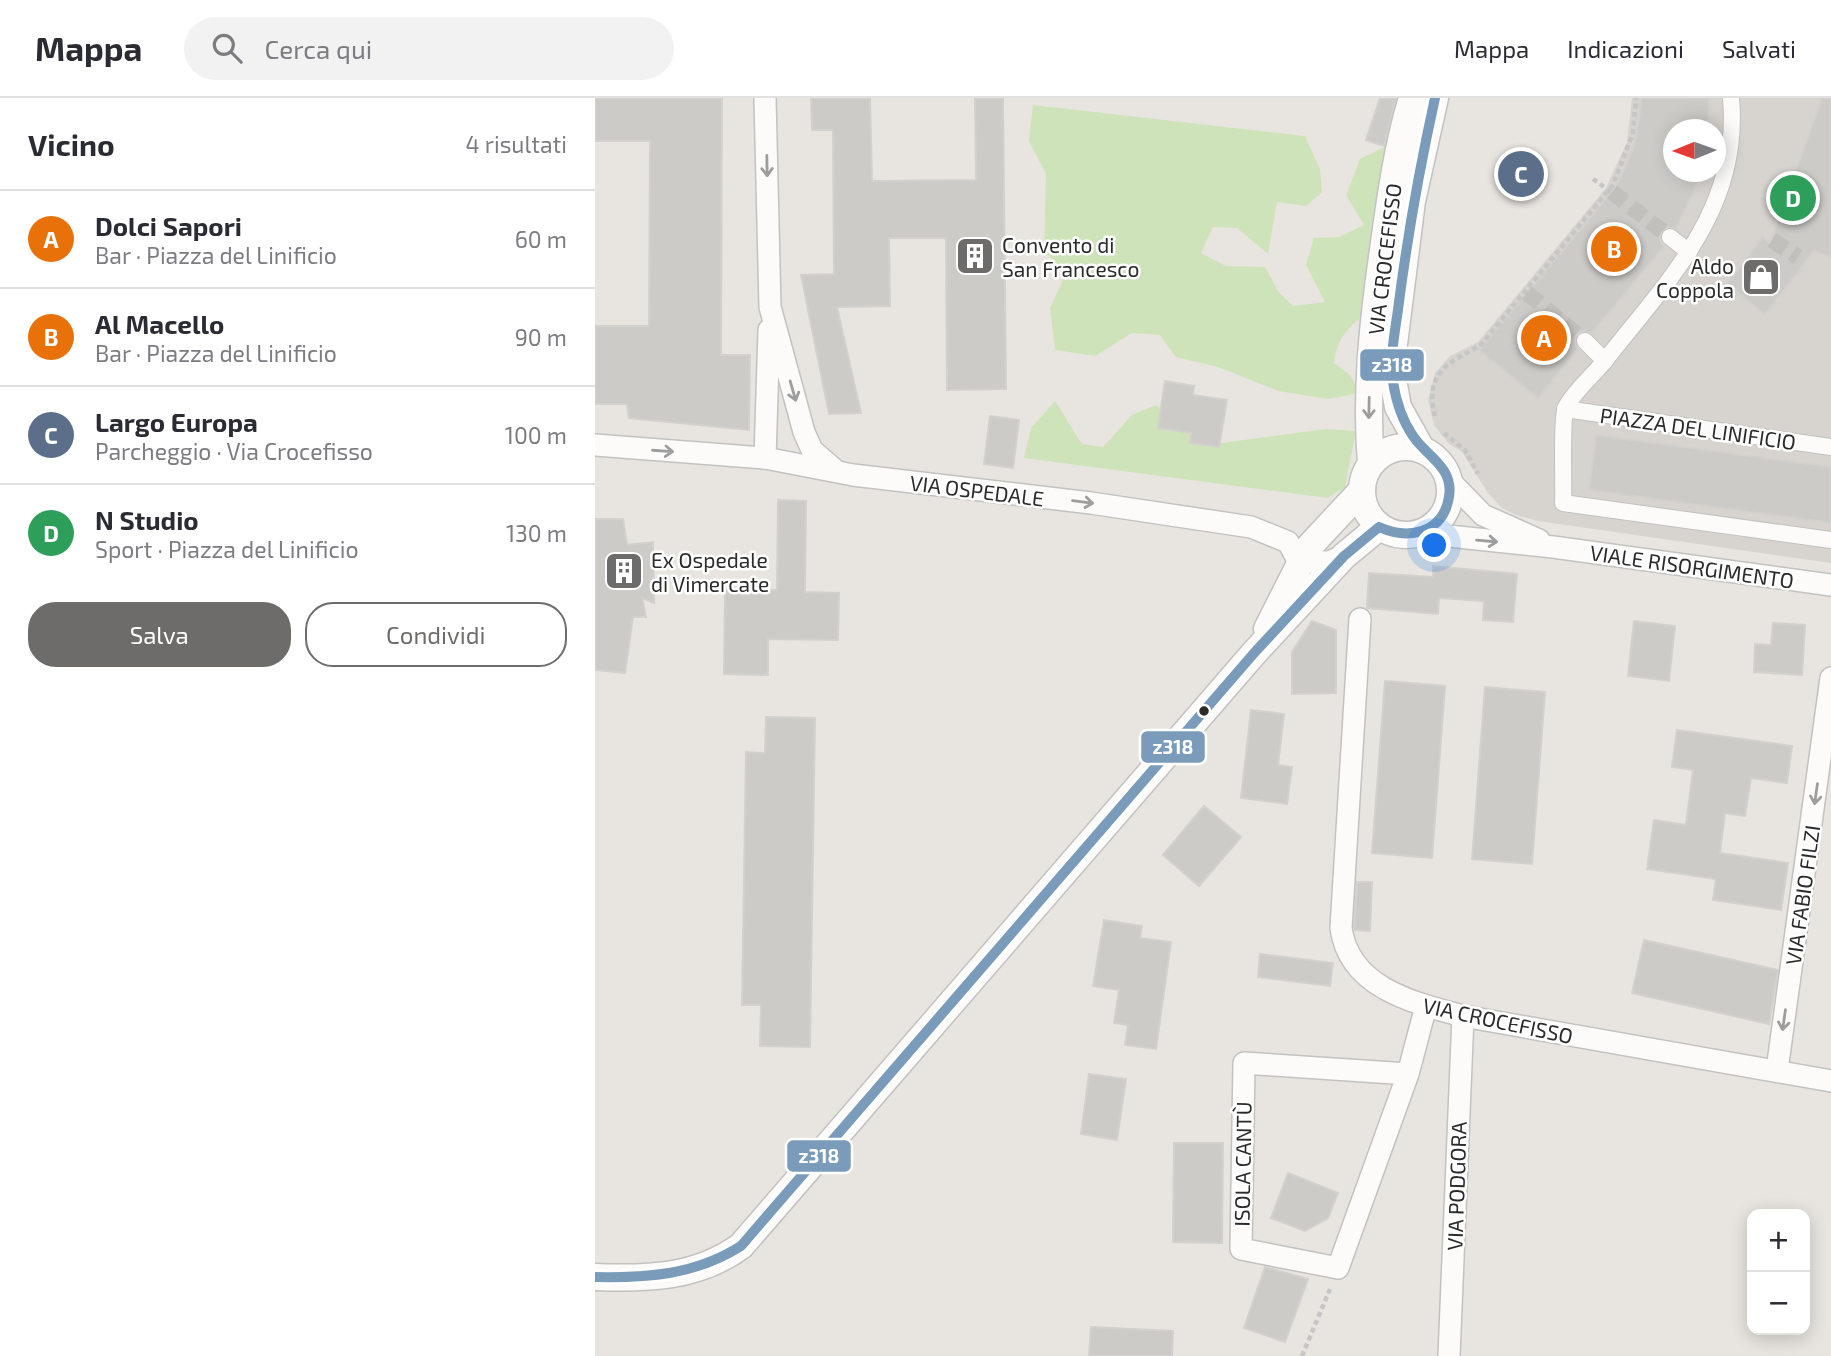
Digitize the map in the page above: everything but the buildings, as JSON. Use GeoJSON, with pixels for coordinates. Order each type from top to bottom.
{"type":"FeatureCollection","features":[{"type":"Feature","properties":{"kind":"street"},"geometry":{"type":"LineString","coordinates":[[765,98],[770,307],[765,458]]}},
{"type":"Feature","properties":{"kind":"street","name":"VIA CROCEFISSO"},"geometry":{"type":"LineString","coordinates":[[1371,463],[1369,391],[1378,285],[1392,188],[1412,98]]}},
{"type":"Feature","properties":{"kind":"street","name":"VIA CROCEFISSO"},"geometry":{"type":"LineString","coordinates":[[1422,450],[1398,407],[1391,368],[1412,201],[1435,98]]}},
{"type":"Feature","properties":{"kind":"street"},"geometry":{"type":"LineString","coordinates":[[1731,98],[1733,119],[1729,164],[1720,196],[1689,252],[1565,409],[1563,503],[1831,540]]}},
{"type":"Feature","properties":{"kind":"street"},"geometry":{"type":"LineString","coordinates":[[1670,237],[1689,252]]}},
{"type":"Feature","properties":{"kind":"street"},"geometry":{"type":"LineString","coordinates":[[770,307],[804,432],[812,450],[837,472]]}},
{"type":"Feature","properties":{"kind":"street"},"geometry":{"type":"LineString","coordinates":[[1585,341],[1605,360]]}},
{"type":"Feature","properties":{"kind":"street","name":"PIAZZA DEL LINIFICIO"},"geometry":{"type":"LineString","coordinates":[[1565,409],[1831,447]]}},
{"type":"Feature","properties":{"kind":"street","name":"VIA OSPEDALE"},"geometry":{"type":"LineString","coordinates":[[595,445],[765,458],[837,472],[1091,503],[1251,527],[1288,542],[1299,562]]}},
{"type":"Feature","properties":{"kind":"street"},"geometry":{"type":"LineString","coordinates":[[1255,652],[1299,562],[1317,534],[1353,502],[1361,490],[1371,463],[1395,448],[1422,450],[1443,467],[1448,479],[1448,505],[1432,527],[1406,536],[1379,527],[1370,517],[1361,490]]}},
{"type":"Feature","properties":{"kind":"street","name":"VIALE RISORGIMENTO"},"geometry":{"type":"LineString","coordinates":[[1448,479],[1483,515],[1553,547]]}},
{"type":"Feature","properties":{"kind":"street"},"geometry":{"type":"LineString","coordinates":[[595,1277],[647,1278],[690,1271],[727,1256],[741,1246],[1255,652],[1344,556],[1379,527]]}},
{"type":"Feature","properties":{"kind":"street","name":"VIALE RISORGIMENTO"},"geometry":{"type":"LineString","coordinates":[[1420,533],[1553,547],[1831,585]]}},
{"type":"Feature","properties":{"kind":"street"},"geometry":{"type":"LineString","coordinates":[[1299,562],[1328,562],[1344,556]]}},
{"type":"Feature","properties":{"kind":"street","name":"VIA CROCEFISSO"},"geometry":{"type":"LineString","coordinates":[[1360,619],[1342,939],[1356,964],[1377,986],[1426,1006],[1463,1016],[1831,1081]]}},
{"type":"Feature","properties":{"kind":"street","name":"VIA FABIO FILZI"},"geometry":{"type":"LineString","coordinates":[[1777,1070],[1831,678]]}},
{"type":"Feature","properties":{"kind":"street"},"geometry":{"type":"LineString","coordinates":[[1338,1268],[1408,1074],[1426,1006]]}},
{"type":"Feature","properties":{"kind":"street","name":"VIA PODGORA"},"geometry":{"type":"LineString","coordinates":[[1449,1356],[1463,1016]]}},
{"type":"Feature","properties":{"kind":"street","name":"ISOLA CANTÙ"},"geometry":{"type":"LineString","coordinates":[[1338,1268],[1241,1248],[1244,1063],[1408,1074]]}},
{"type":"Feature","properties":{"kind":"path"},"geometry":{"type":"LineString","coordinates":[[1593,179],[1612,192]]}},
{"type":"Feature","properties":{"kind":"path"},"geometry":{"type":"LineString","coordinates":[[1303,1356],[1338,1268]]}},
{"type":"Feature","properties":{"kind":"green space"},"geometry":{"type":"Polygon","coordinates":[[[1033,105],[1305,136],[1320,169],[1322,192],[1306,206],[1277,202],[1268,254],[1237,228],[1213,227],[1201,253],[1226,266],[1265,267],[1278,291],[1293,306],[1325,302],[1306,265],[1314,238],[1339,237],[1364,225],[1346,195],[1360,159],[1393,143],[1370,311],[1356,321],[1341,339],[1334,363],[1350,375],[1360,393],[1328,399],[1278,391],[1218,367],[1176,357],[1160,335],[1132,333],[1095,356],[1055,350],[1050,308],[1066,273],[1044,251],[1046,174],[1029,141],[1033,105]]]}},
{"type":"Feature","properties":{"kind":"green space"},"geometry":{"type":"Polygon","coordinates":[[[1055,401],[1082,444],[1103,447],[1132,415],[1156,405],[1182,429],[1206,445],[1325,429],[1356,431],[1345,487],[1328,498],[1024,458],[1031,428],[1055,401]]]}},
{"type":"Feature","properties":{"kind":"shaded area"},"geometry":{"type":"Polygon","coordinates":[[[1632,98],[1641,98],[1635,144],[1617,184],[1480,350],[1538,398],[1666,243],[1688,205],[1696,182],[1726,182],[1726,119],[1708,119],[1708,98],[1831,98],[1820,103],[1775,237],[1770,243],[1763,237],[1727,283],[1765,313],[1806,248],[1831,257],[1831,467],[1597,435],[1589,490],[1831,523],[1831,563],[1538,521],[1516,515],[1502,508],[1488,493],[1462,452],[1448,443],[1434,425],[1428,400],[1435,373],[1450,356],[1478,342],[1606,188],[1627,142],[1632,98]]]}},
{"type":"Feature","properties":{"kind":"tunnel"},"geometry":{"type":"LineString","coordinates":[[1612,192],[1670,237]]}},
{"type":"Feature","properties":{"kind":"tunnel"},"geometry":{"type":"LineString","coordinates":[[1772,240],[1798,257]]}},
{"type":"Feature","properties":{"kind":"tunnel"},"geometry":{"type":"LineString","coordinates":[[1527,293],[1585,341]]}},
{"type":"Feature","properties":{"kind":"transit line","name":"z318"},"geometry":{"type":"LineString","coordinates":[[595,1277],[671,1273],[706,1263],[741,1246],[1255,652],[1344,556],[1379,527],[1412,533],[1423,531],[1440,519],[1449,497],[1447,478],[1438,463],[1413,436],[1406,423],[1396,396],[1392,362],[1410,225],[1435,98]]}},
{"type":"Feature","properties":{"kind":"place","name":"Largo Europa"},"geometry":{"type":"Point","coordinates":[1521,174]}},
{"type":"Feature","properties":{"kind":"place","name":"N Studio"},"geometry":{"type":"Point","coordinates":[1793,198]}},
{"type":"Feature","properties":{"kind":"place","name":"Al Macello"},"geometry":{"type":"Point","coordinates":[1614,249]}},
{"type":"Feature","properties":{"kind":"place","name":"Convento di San Francesco"},"geometry":{"type":"Point","coordinates":[975,256]}},
{"type":"Feature","properties":{"kind":"place","name":"Aldo Coppola"},"geometry":{"type":"Point","coordinates":[1761,277]}},
{"type":"Feature","properties":{"kind":"place","name":"Dolci Sapori"},"geometry":{"type":"Point","coordinates":[1544,338]}},
{"type":"Feature","properties":{"kind":"place","name":"Ex Ospedale di Vimercate"},"geometry":{"type":"Point","coordinates":[624,571]}}]}
